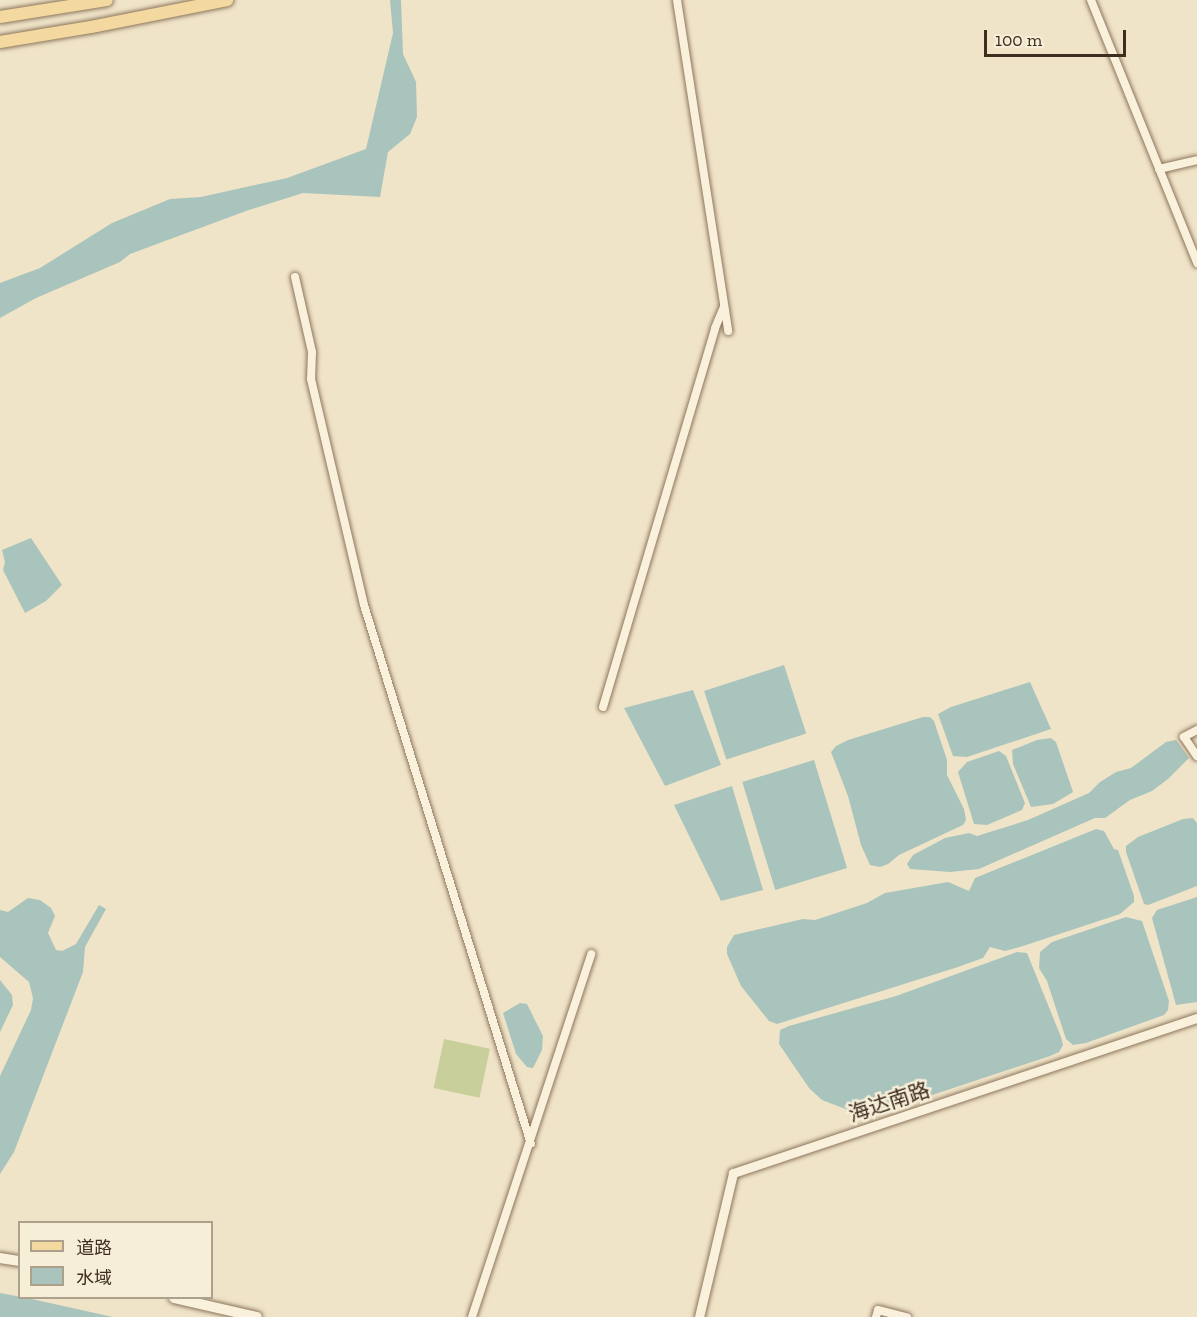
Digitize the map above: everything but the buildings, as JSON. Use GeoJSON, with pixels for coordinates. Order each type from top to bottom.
{"type":"FeatureCollection","features":[{"type":"Feature","properties":{"kind":"main road"},"geometry":{"type":"LineString","coordinates":[[0,17],[107,0]]}},
{"type":"Feature","properties":{"kind":"main road"},"geometry":{"type":"LineString","coordinates":[[0,42],[91,27],[227,0]]}},
{"type":"Feature","properties":{"kind":"main road"},"geometry":{"type":"LineString","coordinates":[[0,1258],[18,1261]]}},
{"type":"Feature","properties":{"kind":"main road"},"geometry":{"type":"LineString","coordinates":[[178,1299],[257,1317]]}},
{"type":"Feature","properties":{"kind":"street"},"geometry":{"type":"LineString","coordinates":[[677,0],[728,331]]}},
{"type":"Feature","properties":{"kind":"street"},"geometry":{"type":"LineString","coordinates":[[1091,0],[1197,263]]}},
{"type":"Feature","properties":{"kind":"street"},"geometry":{"type":"LineString","coordinates":[[1159,169],[1197,160]]}},
{"type":"Feature","properties":{"kind":"street"},"geometry":{"type":"LineString","coordinates":[[295,277],[312,352],[311,380],[364,605],[531,1144]]}},
{"type":"Feature","properties":{"kind":"street"},"geometry":{"type":"LineString","coordinates":[[603,707],[712,339],[724,307]]}},
{"type":"Feature","properties":{"kind":"street"},"geometry":{"type":"LineString","coordinates":[[1197,730],[1184,737],[1197,756]]}},
{"type":"Feature","properties":{"kind":"street"},"geometry":{"type":"LineString","coordinates":[[472,1317],[531,1144],[591,954]]}},
{"type":"Feature","properties":{"kind":"street","name":"海达南路"},"geometry":{"type":"LineString","coordinates":[[699,1317],[733,1173],[1197,1018]]}},
{"type":"Feature","properties":{"kind":"street"},"geometry":{"type":"LineString","coordinates":[[876,1317],[878,1310],[907,1317]]}},
{"type":"Feature","properties":{"kind":"green space"},"geometry":{"type":"Polygon","coordinates":[[[444,1039],[490,1049],[480,1098],[434,1088],[444,1039]]]}},
{"type":"Feature","properties":{"kind":"water"},"geometry":{"type":"Polygon","coordinates":[[[390,0],[401,0],[403,54],[416,82],[417,117],[410,134],[388,152],[380,197],[303,193],[246,211],[130,254],[120,262],[36,298],[0,318],[0,283],[40,268],[112,223],[170,199],[201,197],[287,178],[366,149],[393,33],[390,0]]]}},
{"type":"Feature","properties":{"kind":"water"},"geometry":{"type":"Polygon","coordinates":[[[31,538],[62,585],[46,601],[25,613],[3,570],[5,562],[2,550],[31,538]]]}},
{"type":"Feature","properties":{"kind":"water"},"geometry":{"type":"Polygon","coordinates":[[[784,665],[806,733],[726,759],[704,691],[784,665]]]}},
{"type":"Feature","properties":{"kind":"water"},"geometry":{"type":"Polygon","coordinates":[[[1030,682],[1051,729],[967,757],[953,756],[938,714],[951,707],[1030,682]]]}},
{"type":"Feature","properties":{"kind":"water"},"geometry":{"type":"Polygon","coordinates":[[[693,690],[721,765],[665,786],[624,708],[693,690]]]}},
{"type":"Feature","properties":{"kind":"water"},"geometry":{"type":"Polygon","coordinates":[[[923,717],[930,717],[934,721],[947,760],[947,775],[964,809],[966,820],[963,825],[899,855],[888,864],[880,867],[870,865],[861,845],[848,796],[831,752],[836,746],[848,740],[923,717]]]}},
{"type":"Feature","properties":{"kind":"water"},"geometry":{"type":"Polygon","coordinates":[[[1051,738],[1056,742],[1073,792],[1053,804],[1031,807],[1013,764],[1012,750],[1037,740],[1051,738]]]}},
{"type":"Feature","properties":{"kind":"water"},"geometry":{"type":"Polygon","coordinates":[[[1176,740],[1189,758],[1152,791],[1130,800],[1105,818],[1095,818],[979,869],[950,872],[910,869],[907,864],[913,855],[945,838],[969,833],[977,836],[1028,820],[1089,793],[1100,782],[1116,772],[1131,768],[1166,742],[1176,740]]]}},
{"type":"Feature","properties":{"kind":"water"},"geometry":{"type":"Polygon","coordinates":[[[999,751],[1006,756],[1025,803],[1022,810],[987,825],[974,824],[958,772],[967,762],[999,751]]]}},
{"type":"Feature","properties":{"kind":"water"},"geometry":{"type":"Polygon","coordinates":[[[814,760],[847,868],[775,890],[742,782],[814,760]]]}},
{"type":"Feature","properties":{"kind":"water"},"geometry":{"type":"Polygon","coordinates":[[[732,786],[763,890],[721,901],[674,805],[732,786]]]}},
{"type":"Feature","properties":{"kind":"water"},"geometry":{"type":"Polygon","coordinates":[[[1193,818],[1197,823],[1197,886],[1148,905],[1144,904],[1126,846],[1138,837],[1183,819],[1193,818]]]}},
{"type":"Feature","properties":{"kind":"water"},"geometry":{"type":"Polygon","coordinates":[[[1096,829],[1104,831],[1114,849],[1118,850],[1134,896],[1134,902],[1120,914],[1005,951],[990,947],[983,958],[777,1024],[769,1021],[741,986],[727,954],[727,947],[734,935],[803,919],[815,920],[867,903],[885,893],[948,882],[969,891],[975,878],[1096,829]]]}},
{"type":"Feature","properties":{"kind":"water"},"geometry":{"type":"Polygon","coordinates":[[[1197,897],[1197,1002],[1176,1005],[1152,918],[1157,910],[1197,897]]]}},
{"type":"Feature","properties":{"kind":"water"},"geometry":{"type":"Polygon","coordinates":[[[28,898],[40,900],[51,908],[55,916],[48,933],[56,950],[62,951],[76,944],[99,905],[106,909],[85,947],[83,972],[14,1152],[0,1174],[0,1076],[31,1010],[33,998],[29,982],[0,957],[0,910],[8,912],[28,898]]]}},
{"type":"Feature","properties":{"kind":"water"},"geometry":{"type":"Polygon","coordinates":[[[1126,917],[1142,921],[1169,1001],[1168,1010],[1164,1015],[1086,1043],[1073,1045],[1066,1039],[1047,981],[1039,968],[1040,952],[1052,942],[1126,917]]]}},
{"type":"Feature","properties":{"kind":"water"},"geometry":{"type":"Polygon","coordinates":[[[1017,952],[1027,953],[1061,1037],[1063,1045],[1059,1052],[1050,1056],[866,1117],[822,1100],[809,1088],[779,1044],[780,1030],[789,1026],[896,996],[1017,952]]]}},
{"type":"Feature","properties":{"kind":"water"},"geometry":{"type":"Polygon","coordinates":[[[0,980],[12,995],[13,1005],[0,1032],[0,980]]]}},
{"type":"Feature","properties":{"kind":"water"},"geometry":{"type":"Polygon","coordinates":[[[520,1003],[527,1004],[543,1036],[542,1050],[533,1068],[527,1067],[516,1054],[503,1013],[520,1003]]]}},
{"type":"Feature","properties":{"kind":"water"},"geometry":{"type":"Polygon","coordinates":[[[0,1293],[18,1296],[18,1299],[32,1299],[113,1317],[0,1317],[0,1293]]]}}]}
